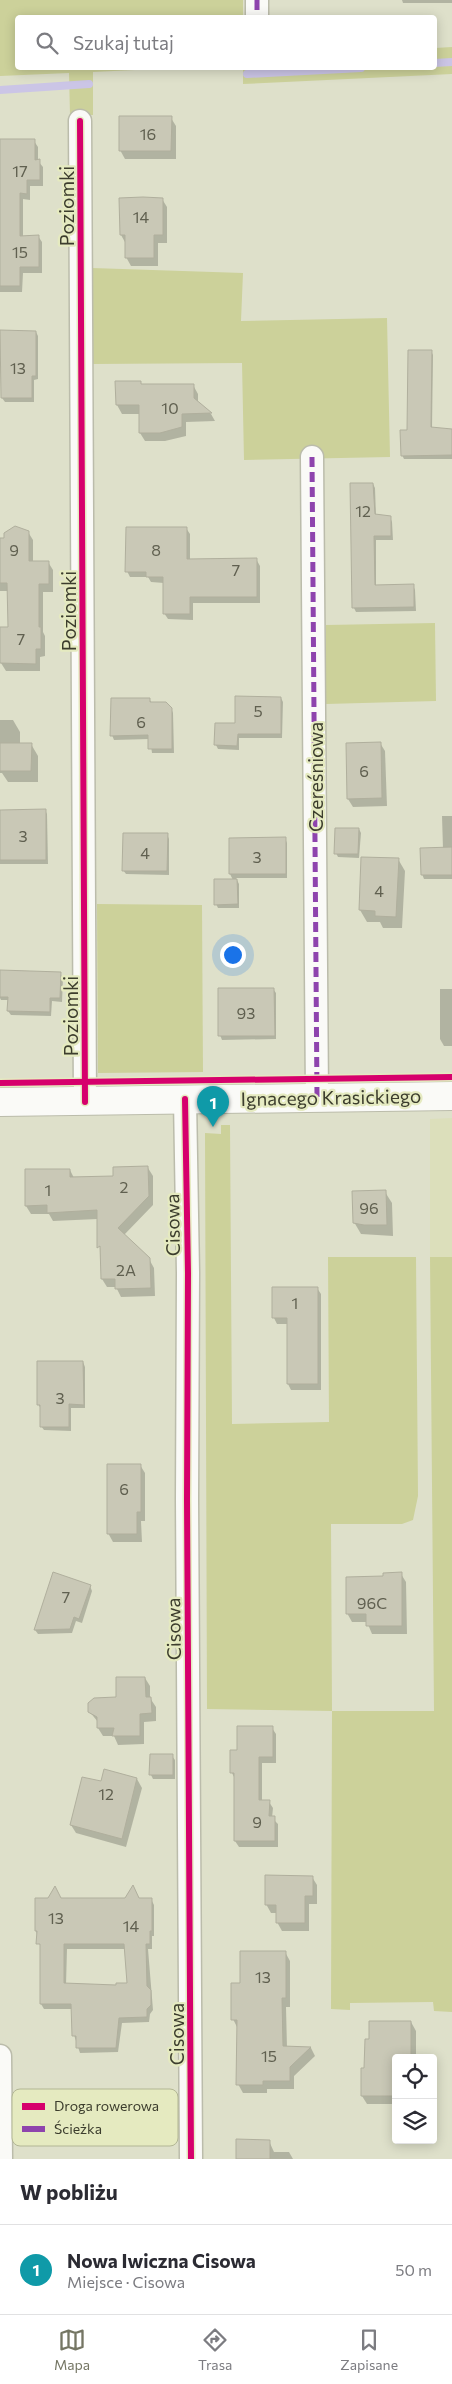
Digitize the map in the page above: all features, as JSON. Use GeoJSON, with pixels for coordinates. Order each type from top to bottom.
{"type":"FeatureCollection","features":[{"type":"Feature","properties":{"kind":"street"},"geometry":{"type":"LineString","coordinates":[[257,0],[257,15]]}},
{"type":"Feature","properties":{"kind":"street","name":"Poziomki"},"geometry":{"type":"LineString","coordinates":[[80,121],[85,1102]]}},
{"type":"Feature","properties":{"kind":"street","name":"Czereśniowa"},"geometry":{"type":"LineString","coordinates":[[312,457],[317,1097]]}},
{"type":"Feature","properties":{"kind":"street","name":"Ignacego Krasickiego"},"geometry":{"type":"LineString","coordinates":[[0,1102],[452,1096]]}},
{"type":"Feature","properties":{"kind":"street","name":"Cisowa"},"geometry":{"type":"LineString","coordinates":[[185,1100],[188,1273],[187,1499],[191,2159]]}},
{"type":"Feature","properties":{"kind":"street"},"geometry":{"type":"LineString","coordinates":[[0,2056],[1,2159]]}},
{"type":"Feature","properties":{"kind":"shaded area"},"geometry":{"type":"Polygon","coordinates":[[[0,0],[243,0],[243,15],[15,15],[15,70],[135,70],[93,72],[93,115],[70,115],[69,73],[0,76],[0,0]]]}},
{"type":"Feature","properties":{"kind":"shaded area"},"geometry":{"type":"Polygon","coordinates":[[[452,47],[452,74],[243,84],[243,70],[437,70],[437,48],[452,47]]]}},
{"type":"Feature","properties":{"kind":"shaded area"},"geometry":{"type":"Polygon","coordinates":[[[92,268],[243,273],[241,321],[387,318],[390,457],[244,460],[242,363],[93,364],[92,268]]]}},
{"type":"Feature","properties":{"kind":"shaded area"},"geometry":{"type":"Polygon","coordinates":[[[435,623],[436,701],[326,704],[326,625],[435,623]]]}},
{"type":"Feature","properties":{"kind":"shaded area"},"geometry":{"type":"Polygon","coordinates":[[[97,904],[202,905],[203,1072],[98,1073],[97,904]]]}},
{"type":"Feature","properties":{"kind":"shaded area"},"geometry":{"type":"Polygon","coordinates":[[[452,1118],[452,1257],[430,1257],[430,1119],[452,1118]]]}},
{"type":"Feature","properties":{"kind":"shaded area"},"geometry":{"type":"Polygon","coordinates":[[[221,1125],[230,1125],[232,1424],[329,1422],[328,1257],[416,1257],[418,1496],[413,1520],[402,1524],[331,1524],[332,1711],[207,1709],[205,1133],[221,1134],[221,1125]]]}},
{"type":"Feature","properties":{"kind":"shaded area"},"geometry":{"type":"Polygon","coordinates":[[[430,1257],[452,1257],[452,2012],[434,2011],[433,2002],[350,2003],[350,2010],[331,2009],[332,1711],[434,1711],[430,1257]]]}},
{"type":"Feature","properties":{"kind":"building"},"geometry":{"type":"Polygon","coordinates":[[[119,116],[172,116],[171,151],[119,151],[119,116]]]}},
{"type":"Feature","properties":{"kind":"building"},"geometry":{"type":"Polygon","coordinates":[[[0,139],[35,139],[35,160],[40,159],[40,180],[27,180],[27,194],[20,193],[20,236],[39,235],[39,267],[20,267],[20,286],[0,286],[0,139]]]}},
{"type":"Feature","properties":{"kind":"building"},"geometry":{"type":"Polygon","coordinates":[[[119,198],[163,198],[163,235],[154,235],[154,258],[125,258],[125,235],[120,235],[119,198]]]}},
{"type":"Feature","properties":{"kind":"building"},"geometry":{"type":"Polygon","coordinates":[[[0,330],[36,331],[36,376],[32,376],[32,398],[1,398],[0,330]]]}},
{"type":"Feature","properties":{"kind":"building"},"geometry":{"type":"Polygon","coordinates":[[[408,350],[432,350],[431,427],[452,429],[452,455],[401,456],[400,430],[407,430],[408,350]]]}},
{"type":"Feature","properties":{"kind":"building"},"geometry":{"type":"Polygon","coordinates":[[[115,381],[141,381],[141,384],[194,384],[194,398],[212,413],[182,414],[182,427],[160,433],[139,433],[139,405],[116,405],[115,381]]]}},
{"type":"Feature","properties":{"kind":"building"},"geometry":{"type":"Polygon","coordinates":[[[350,483],[373,483],[375,514],[391,516],[391,536],[374,536],[375,585],[414,584],[414,607],[352,608],[350,483]]]}},
{"type":"Feature","properties":{"kind":"building"},"geometry":{"type":"Polygon","coordinates":[[[15,526],[29,531],[29,561],[49,561],[49,584],[39,584],[41,649],[36,649],[36,664],[0,663],[0,627],[8,627],[7,583],[0,583],[0,538],[4,538],[4,533],[15,526]]]}},
{"type":"Feature","properties":{"kind":"building"},"geometry":{"type":"Polygon","coordinates":[[[126,527],[187,527],[187,559],[257,558],[257,597],[190,597],[190,614],[163,614],[163,577],[146,577],[146,572],[125,572],[126,527]]]}},
{"type":"Feature","properties":{"kind":"building"},"geometry":{"type":"Polygon","coordinates":[[[235,696],[281,697],[281,734],[238,734],[237,746],[214,745],[215,723],[235,723],[235,696]]]}},
{"type":"Feature","properties":{"kind":"building"},"geometry":{"type":"Polygon","coordinates":[[[111,698],[150,698],[150,702],[166,702],[172,708],[172,749],[148,749],[148,735],[110,736],[111,698]]]}},
{"type":"Feature","properties":{"kind":"building"},"geometry":{"type":"Polygon","coordinates":[[[381,742],[382,798],[347,799],[346,743],[381,742]]]}},
{"type":"Feature","properties":{"kind":"building"},"geometry":{"type":"Polygon","coordinates":[[[0,743],[32,743],[31,771],[0,771],[0,743]]]}},
{"type":"Feature","properties":{"kind":"building"},"geometry":{"type":"Polygon","coordinates":[[[46,809],[46,860],[0,860],[0,810],[46,809]]]}},
{"type":"Feature","properties":{"kind":"building"},"geometry":{"type":"Polygon","coordinates":[[[335,828],[359,828],[358,854],[334,854],[335,828]]]}},
{"type":"Feature","properties":{"kind":"building"},"geometry":{"type":"Polygon","coordinates":[[[123,833],[168,833],[167,871],[122,871],[123,833]]]}},
{"type":"Feature","properties":{"kind":"building"},"geometry":{"type":"Polygon","coordinates":[[[286,837],[286,874],[229,874],[229,838],[286,837]]]}},
{"type":"Feature","properties":{"kind":"building"},"geometry":{"type":"Polygon","coordinates":[[[452,847],[452,875],[421,875],[420,848],[452,847]]]}},
{"type":"Feature","properties":{"kind":"building"},"geometry":{"type":"Polygon","coordinates":[[[361,857],[399,858],[396,917],[375,916],[375,911],[359,910],[361,857]]]}},
{"type":"Feature","properties":{"kind":"building"},"geometry":{"type":"Polygon","coordinates":[[[214,879],[237,879],[238,904],[214,905],[214,879]]]}},
{"type":"Feature","properties":{"kind":"building"},"geometry":{"type":"Polygon","coordinates":[[[0,970],[61,972],[60,998],[50,998],[50,1012],[7,1011],[8,997],[0,997],[0,970]]]}},
{"type":"Feature","properties":{"kind":"building"},"geometry":{"type":"Polygon","coordinates":[[[218,988],[274,988],[275,1036],[218,1036],[218,988]]]}},
{"type":"Feature","properties":{"kind":"building"},"geometry":{"type":"Polygon","coordinates":[[[148,1166],[149,1196],[118,1228],[150,1258],[151,1288],[115,1289],[115,1279],[101,1279],[100,1246],[97,1248],[97,1210],[47,1213],[47,1205],[25,1206],[25,1169],[70,1169],[70,1177],[113,1176],[113,1167],[148,1166]]]}},
{"type":"Feature","properties":{"kind":"building"},"geometry":{"type":"Polygon","coordinates":[[[386,1190],[387,1225],[353,1223],[352,1191],[386,1190]]]}},
{"type":"Feature","properties":{"kind":"building"},"geometry":{"type":"Polygon","coordinates":[[[272,1287],[318,1287],[318,1384],[287,1384],[287,1318],[272,1318],[272,1287]]]}},
{"type":"Feature","properties":{"kind":"building"},"geometry":{"type":"Polygon","coordinates":[[[37,1361],[83,1361],[84,1405],[69,1404],[69,1427],[40,1427],[40,1405],[37,1405],[37,1361]]]}},
{"type":"Feature","properties":{"kind":"building"},"geometry":{"type":"Polygon","coordinates":[[[107,1464],[141,1464],[141,1512],[137,1512],[137,1534],[107,1534],[107,1464]]]}},
{"type":"Feature","properties":{"kind":"building"},"geometry":{"type":"Polygon","coordinates":[[[53,1572],[91,1585],[79,1619],[74,1617],[70,1629],[34,1630],[53,1572]]]}},
{"type":"Feature","properties":{"kind":"building"},"geometry":{"type":"Polygon","coordinates":[[[402,1572],[402,1626],[366,1626],[366,1614],[346,1614],[346,1577],[383,1576],[383,1573],[402,1572]]]}},
{"type":"Feature","properties":{"kind":"building"},"geometry":{"type":"Polygon","coordinates":[[[116,1677],[145,1677],[146,1697],[151,1697],[152,1713],[140,1714],[140,1736],[112,1736],[114,1728],[97,1728],[97,1717],[88,1712],[88,1703],[94,1698],[116,1697],[116,1677]]]}},
{"type":"Feature","properties":{"kind":"building"},"geometry":{"type":"Polygon","coordinates":[[[237,1726],[273,1726],[273,1757],[259,1757],[259,1800],[270,1800],[269,1816],[275,1816],[275,1841],[234,1841],[234,1773],[230,1773],[230,1750],[237,1750],[237,1726]]]}},
{"type":"Feature","properties":{"kind":"building"},"geometry":{"type":"Polygon","coordinates":[[[150,1754],[173,1754],[173,1775],[149,1775],[150,1754]]]}},
{"type":"Feature","properties":{"kind":"building"},"geometry":{"type":"Polygon","coordinates":[[[104,1769],[137,1778],[122,1839],[70,1825],[82,1777],[101,1781],[104,1769]]]}},
{"type":"Feature","properties":{"kind":"building"},"geometry":{"type":"Polygon","coordinates":[[[265,1875],[313,1876],[313,1896],[305,1896],[305,1923],[276,1923],[276,1905],[265,1905],[265,1875]]]}},
{"type":"Feature","properties":{"kind":"building"},"geometry":{"type":"Polygon","coordinates":[[[133,1885],[139,1898],[152,1898],[152,1931],[150,1931],[150,1944],[146,1944],[147,1986],[151,1990],[151,2005],[147,2009],[147,2017],[119,2018],[116,2048],[76,2048],[76,2036],[72,2036],[71,2004],[40,2004],[40,1944],[36,1944],[35,1898],[48,1898],[55,1886],[61,1898],[125,1898],[133,1885]],[[64,1944],[64,1983],[116,1985],[116,1983],[127,1983],[124,1944],[64,1944]]]}},
{"type":"Feature","properties":{"kind":"building"},"geometry":{"type":"Polygon","coordinates":[[[240,1951],[286,1951],[286,1998],[282,1998],[283,2046],[311,2047],[290,2067],[290,2081],[263,2081],[263,2085],[236,2085],[237,2020],[231,2020],[231,1983],[240,1983],[240,1951]]]}},
{"type":"Feature","properties":{"kind":"building"},"geometry":{"type":"Polygon","coordinates":[[[369,2021],[411,2021],[411,2054],[392,2054],[392,2096],[361,2096],[361,2068],[364,2068],[365,2039],[369,2039],[369,2021]]]}},
{"type":"Feature","properties":{"kind":"building"},"geometry":{"type":"Polygon","coordinates":[[[236,2139],[270,2140],[270,2159],[236,2159],[236,2139]]]}},
{"type":"Feature","properties":{"kind":"waterway"},"geometry":{"type":"LineString","coordinates":[[437,63],[452,62]]}},
{"type":"Feature","properties":{"kind":"waterway"},"geometry":{"type":"LineString","coordinates":[[247,74],[323,70]]}},
{"type":"Feature","properties":{"kind":"waterway"},"geometry":{"type":"LineString","coordinates":[[0,90],[89,84]]}},
{"type":"Feature","properties":{"kind":"marked path"},"geometry":{"type":"LineString","coordinates":[[257,0],[257,15]]}},
{"type":"Feature","properties":{"kind":"marked path"},"geometry":{"type":"LineString","coordinates":[[312,457],[317,1097]]}},
{"type":"Feature","properties":{"kind":"cycle path"},"geometry":{"type":"LineString","coordinates":[[80,121],[85,1102]]}},
{"type":"Feature","properties":{"kind":"cycle path"},"geometry":{"type":"LineString","coordinates":[[0,1083],[452,1077]]}},
{"type":"Feature","properties":{"kind":"cycle path"},"geometry":{"type":"LineString","coordinates":[[185,1099],[188,1273],[187,1499],[191,2159]]}},
{"type":"Feature","properties":{"kind":"place","name":"Nowa Iwiczna Cisowa"},"geometry":{"type":"Point","coordinates":[213,1127]}}]}
